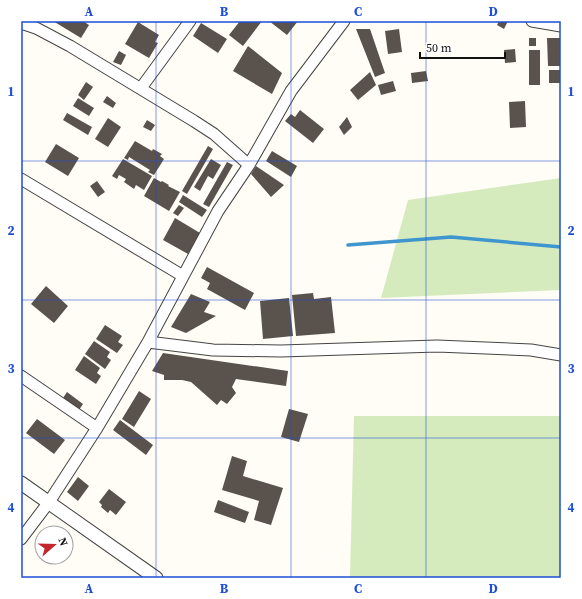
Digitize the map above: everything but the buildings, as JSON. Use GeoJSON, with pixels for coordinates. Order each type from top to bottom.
{"type":"FeatureCollection","features":[{"type":"Feature","properties":{"kind":"street"},"geometry":{"type":"LineString","coordinates":[[141,88],[190,21]]}},
{"type":"Feature","properties":{"kind":"street"},"geometry":{"type":"LineString","coordinates":[[21,539],[49,502],[97,428],[148,342],[218,211],[249,165],[291,91],[344,21]]}},
{"type":"Feature","properties":{"kind":"street"},"geometry":{"type":"LineString","coordinates":[[532,21],[561,26]]}},
{"type":"Feature","properties":{"kind":"street"},"geometry":{"type":"LineString","coordinates":[[21,23],[38,25],[70,46],[141,88],[214,134],[249,165]]}},
{"type":"Feature","properties":{"kind":"street"},"geometry":{"type":"LineString","coordinates":[[21,179],[183,276]]}},
{"type":"Feature","properties":{"kind":"street"},"geometry":{"type":"LineString","coordinates":[[148,342],[213,350],[281,351],[437,346],[531,350],[561,355]]}},
{"type":"Feature","properties":{"kind":"street"},"geometry":{"type":"LineString","coordinates":[[21,376],[97,428]]}},
{"type":"Feature","properties":{"kind":"street"},"geometry":{"type":"LineString","coordinates":[[21,483],[156,578]]}},
{"type":"Feature","properties":{"kind":"green space"},"geometry":{"type":"Polygon","coordinates":[[[561,178],[561,290],[381,298],[408,200],[561,178]]]}},
{"type":"Feature","properties":{"kind":"green space"},"geometry":{"type":"Polygon","coordinates":[[[354,416],[561,416],[561,578],[350,578],[354,416]]]}},
{"type":"Feature","properties":{"kind":"waterway"},"geometry":{"type":"LineString","coordinates":[[348,245],[451,237],[561,247]]}}]}
